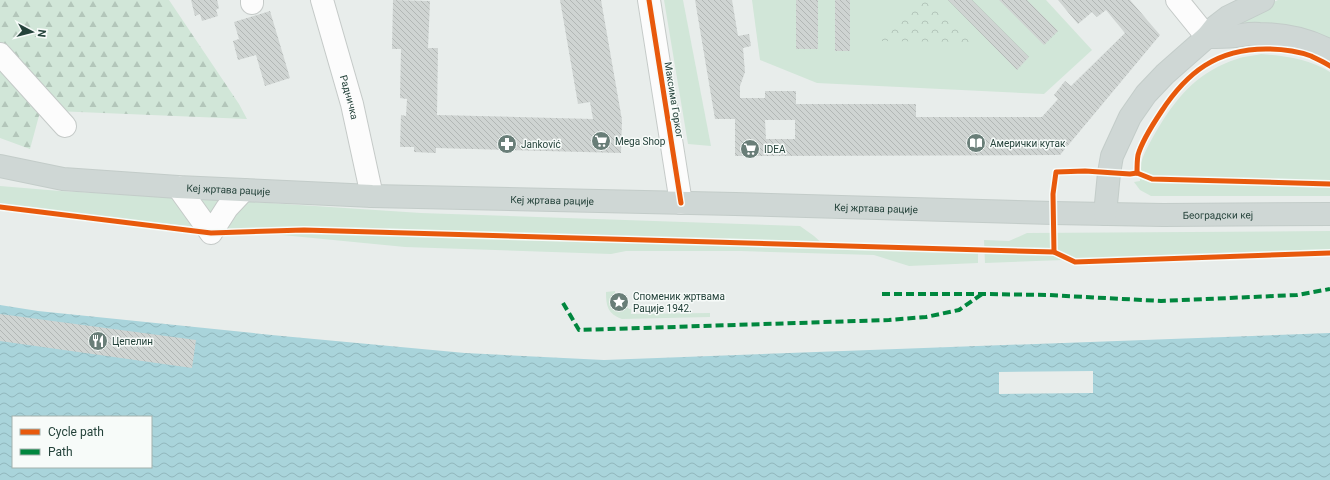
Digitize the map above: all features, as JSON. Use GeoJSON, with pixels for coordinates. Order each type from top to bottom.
{"type":"FeatureCollection","features":[{"type":"Feature","properties":{"kind":"main road"},"geometry":{"type":"LineString","coordinates":[[1106,214],[1108,173],[1112,156],[1130,117],[1146,94],[1165,74],[1207,37],[1215,27],[1228,17],[1263,0]]}},
{"type":"Feature","properties":{"kind":"main road"},"geometry":{"type":"LineString","coordinates":[[1207,37],[1258,33],[1279,35],[1300,38],[1330,51]]}},
{"type":"Feature","properties":{"kind":"main road","name":"Кеј жртава рације"},"geometry":{"type":"LineString","coordinates":[[0,166],[63,179],[178,187],[372,196],[1106,214]]}},
{"type":"Feature","properties":{"kind":"main road"},"geometry":{"type":"LineString","coordinates":[[0,182],[63,179]]}},
{"type":"Feature","properties":{"kind":"main road","name":"Београдски кеј"},"geometry":{"type":"LineString","coordinates":[[1106,214],[1330,214]]}},
{"type":"Feature","properties":{"kind":"street","name":"Радничка"},"geometry":{"type":"LineString","coordinates":[[322,0],[352,104],[372,196]]}},
{"type":"Feature","properties":{"kind":"street","name":"Максима Горког"},"geometry":{"type":"LineString","coordinates":[[649,0],[681,203]]}},
{"type":"Feature","properties":{"kind":"street"},"geometry":{"type":"LineString","coordinates":[[1177,0],[1207,37]]}},
{"type":"Feature","properties":{"kind":"street"},"geometry":{"type":"LineString","coordinates":[[0,54],[65,126]]}},
{"type":"Feature","properties":{"kind":"street"},"geometry":{"type":"LineString","coordinates":[[178,187],[211,233],[227,208],[244,190]]}},
{"type":"Feature","properties":{"kind":"green space"},"geometry":{"type":"Polygon","coordinates":[[[0,0],[169,0],[239,104],[247,119],[55,111],[40,112],[30,149],[0,138],[0,0]]]}},
{"type":"Feature","properties":{"kind":"green space"},"geometry":{"type":"Polygon","coordinates":[[[664,0],[683,0],[711,146],[688,144],[664,0]]]}},
{"type":"Feature","properties":{"kind":"green space"},"geometry":{"type":"Polygon","coordinates":[[[752,0],[1046,0],[1092,50],[1044,94],[817,83],[760,60],[752,0]]]}},
{"type":"Feature","properties":{"kind":"green space"},"geometry":{"type":"Polygon","coordinates":[[[919,0],[930,0],[973,42],[876,41],[919,0]]]}},
{"type":"Feature","properties":{"kind":"green space"},"geometry":{"type":"Polygon","coordinates":[[[1278,0],[1330,0],[1330,40],[1233,28],[1229,22],[1278,0]]]}},
{"type":"Feature","properties":{"kind":"green space"},"geometry":{"type":"Polygon","coordinates":[[[1261,54],[1288,57],[1305,61],[1330,72],[1330,196],[1151,196],[1140,190],[1134,182],[1140,181],[1140,167],[1144,154],[1160,125],[1183,93],[1192,84],[1212,70],[1224,64],[1240,58],[1261,54]]]}},
{"type":"Feature","properties":{"kind":"green space"},"geometry":{"type":"Polygon","coordinates":[[[0,186],[421,213],[800,226],[827,248],[978,253],[978,263],[909,266],[874,255],[741,251],[626,251],[611,254],[405,247],[6,208],[0,207],[0,186]]]}},
{"type":"Feature","properties":{"kind":"green space"},"geometry":{"type":"Polygon","coordinates":[[[1330,231],[1330,250],[985,263],[984,240],[1009,241],[1027,233],[1330,231]]]}},
{"type":"Feature","properties":{"kind":"green space"},"geometry":{"type":"Polygon","coordinates":[[[615,291],[615,294],[629,309],[631,309],[631,314],[710,313],[710,317],[622,319],[614,315],[607,305],[606,292],[615,291]]]}},
{"type":"Feature","properties":{"kind":"water"},"geometry":{"type":"Polygon","coordinates":[[[0,305],[38,311],[465,353],[604,360],[1330,333],[1330,480],[0,480],[0,305]]]}},
{"type":"Feature","properties":{"kind":"pier"},"geometry":{"type":"Polygon","coordinates":[[[1093,371],[1093,393],[999,394],[999,372],[1093,371]]]}},
{"type":"Feature","properties":{"kind":"building"},"geometry":{"type":"Polygon","coordinates":[[[191,0],[217,0],[219,8],[216,10],[218,16],[202,21],[200,14],[195,16],[191,0]]]}},
{"type":"Feature","properties":{"kind":"building"},"geometry":{"type":"Polygon","coordinates":[[[393,0],[430,1],[428,48],[438,48],[437,115],[593,119],[590,102],[578,104],[560,0],[601,0],[622,120],[621,153],[436,148],[436,153],[414,152],[414,147],[400,147],[401,115],[406,116],[407,99],[400,98],[401,49],[392,49],[393,0]]]}},
{"type":"Feature","properties":{"kind":"building"},"geometry":{"type":"Polygon","coordinates":[[[695,0],[732,0],[738,36],[749,34],[751,46],[743,48],[745,72],[740,86],[740,98],[765,98],[765,91],[796,91],[796,104],[916,104],[916,117],[1042,117],[1058,99],[1054,95],[1065,81],[1071,86],[1125,33],[1106,10],[1097,17],[1092,12],[1078,24],[1058,0],[1130,0],[1160,35],[1060,155],[735,156],[735,119],[715,119],[695,0]],[[765,120],[766,139],[795,139],[795,120],[765,120]]]}},
{"type":"Feature","properties":{"kind":"building"},"geometry":{"type":"Polygon","coordinates":[[[796,0],[818,0],[818,49],[796,49],[796,0]]]}},
{"type":"Feature","properties":{"kind":"building"},"geometry":{"type":"Polygon","coordinates":[[[835,0],[850,0],[850,51],[835,51],[835,0]]]}},
{"type":"Feature","properties":{"kind":"building"},"geometry":{"type":"Polygon","coordinates":[[[948,0],[972,0],[1029,57],[1017,70],[948,0]]]}},
{"type":"Feature","properties":{"kind":"building"},"geometry":{"type":"Polygon","coordinates":[[[999,0],[1027,0],[1058,31],[1044,45],[999,0]]]}},
{"type":"Feature","properties":{"kind":"building"},"geometry":{"type":"Polygon","coordinates":[[[270,11],[290,78],[265,86],[256,55],[238,60],[233,41],[239,39],[234,22],[270,11]]]}},
{"type":"Feature","properties":{"kind":"building","name":"Цепелин"},"geometry":{"type":"Polygon","coordinates":[[[0,314],[196,340],[192,368],[0,341],[0,314]]]}},
{"type":"Feature","properties":{"kind":"marked path"},"geometry":{"type":"LineString","coordinates":[[882,294],[1048,295],[1161,301],[1297,295],[1330,289]]}},
{"type":"Feature","properties":{"kind":"marked path"},"geometry":{"type":"LineString","coordinates":[[563,303],[579,330],[889,320],[926,317],[959,310],[982,294]]}},
{"type":"Feature","properties":{"kind":"cycle path"},"geometry":{"type":"LineString","coordinates":[[649,0],[681,203]]}},
{"type":"Feature","properties":{"kind":"cycle path"},"geometry":{"type":"LineString","coordinates":[[1137,173],[1138,157],[1145,138],[1171,98],[1181,85],[1193,74],[1218,58],[1248,50],[1277,49],[1306,54],[1330,66]]}},
{"type":"Feature","properties":{"kind":"cycle path"},"geometry":{"type":"LineString","coordinates":[[1054,252],[1053,194],[1056,172],[1085,171],[1130,174],[1137,173],[1152,179],[1330,184]]}},
{"type":"Feature","properties":{"kind":"cycle path"},"geometry":{"type":"LineString","coordinates":[[0,207],[211,233],[304,230],[1054,252],[1075,262],[1330,253]]}},
{"type":"Feature","properties":{"kind":"place","name":"Mega Shop"},"geometry":{"type":"Point","coordinates":[601,141]}},
{"type":"Feature","properties":{"kind":"place","name":"Амерички кутак"},"geometry":{"type":"Point","coordinates":[976,143]}},
{"type":"Feature","properties":{"kind":"place","name":"Janković"},"geometry":{"type":"Point","coordinates":[507,144]}},
{"type":"Feature","properties":{"kind":"place","name":"IDEA"},"geometry":{"type":"Point","coordinates":[750,149]}},
{"type":"Feature","properties":{"kind":"place","name":"Споменик жртвама Рације 1942."},"geometry":{"type":"Point","coordinates":[619,302]}},
{"type":"Feature","properties":{"kind":"place","name":"Цепелин"},"geometry":{"type":"Point","coordinates":[98,341]}}]}
